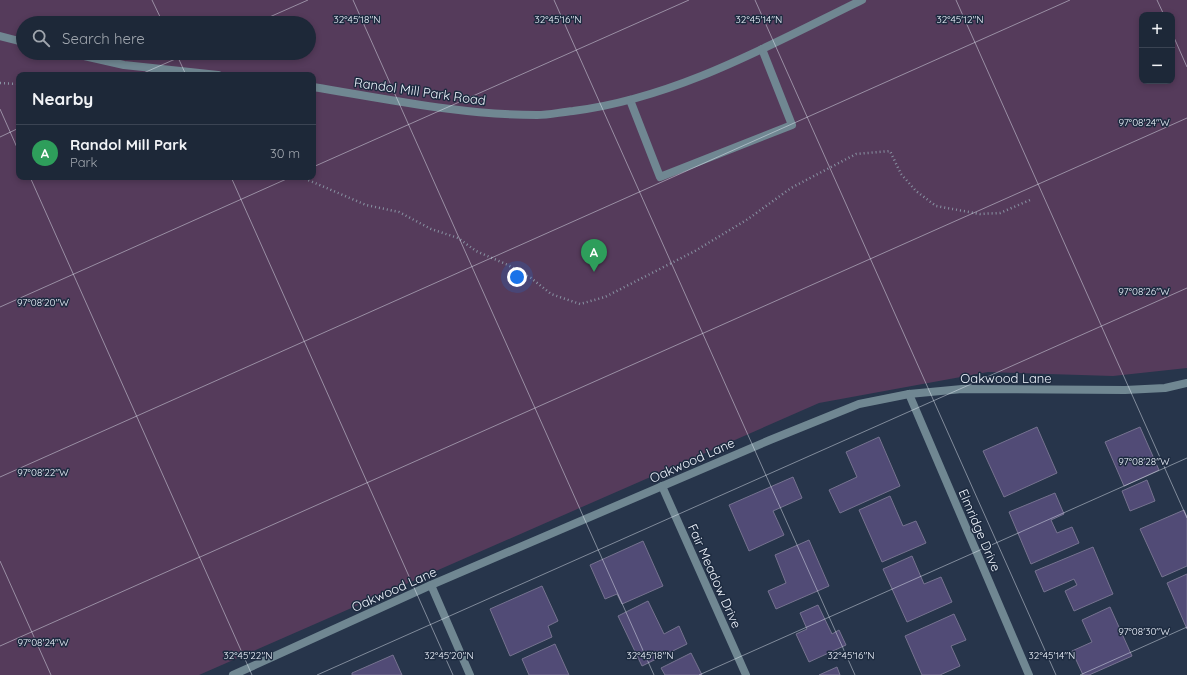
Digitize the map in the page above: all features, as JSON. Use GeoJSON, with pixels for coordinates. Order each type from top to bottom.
{"type":"FeatureCollection","features":[{"type":"Feature","properties":{"kind":"street","name":"Randol Mill Park Road"},"geometry":{"type":"LineString","coordinates":[[316,87],[462,111],[538,115],[588,109],[630,100],[692,79],[762,49],[862,0]]}},
{"type":"Feature","properties":{"kind":"street"},"geometry":{"type":"LineString","coordinates":[[0,36],[16,40]]}},
{"type":"Feature","properties":{"kind":"street"},"geometry":{"type":"LineString","coordinates":[[630,100],[660,177],[792,125],[762,49]]}},
{"type":"Feature","properties":{"kind":"street"},"geometry":{"type":"LineString","coordinates":[[102,60],[124,65],[190,72]]}},
{"type":"Feature","properties":{"kind":"street","name":"Oakwood Lane"},"geometry":{"type":"LineString","coordinates":[[233,675],[432,585],[770,440],[859,404],[909,394],[962,389],[1125,390],[1165,388],[1187,383]]}},
{"type":"Feature","properties":{"kind":"street","name":"Elmridge Drive"},"geometry":{"type":"LineString","coordinates":[[909,394],[1029,675]]}},
{"type":"Feature","properties":{"kind":"street","name":"Fair Meadow Drive"},"geometry":{"type":"LineString","coordinates":[[662,486],[746,675]]}},
{"type":"Feature","properties":{"kind":"street"},"geometry":{"type":"LineString","coordinates":[[432,585],[470,675]]}},
{"type":"Feature","properties":{"kind":"path"},"geometry":{"type":"LineString","coordinates":[[0,83],[16,84]]}},
{"type":"Feature","properties":{"kind":"path"},"geometry":{"type":"LineString","coordinates":[[308,180],[366,205],[398,212],[431,229],[458,238],[476,251],[520,271],[551,294],[580,304],[605,297],[695,251],[748,219],[791,188],[856,154],[890,151],[901,174],[916,191],[936,206],[980,214],[1000,213],[1030,200]]}},
{"type":"Feature","properties":{"kind":"shaded area"},"geometry":{"type":"Polygon","coordinates":[[[0,0],[1187,0],[1187,368],[1113,376],[988,372],[819,403],[199,675],[0,675],[0,0]]]}},
{"type":"Feature","properties":{"kind":"building"},"geometry":{"type":"Polygon","coordinates":[[[1037,427],[1057,473],[1004,497],[983,451],[1037,427]]]}},
{"type":"Feature","properties":{"kind":"building"},"geometry":{"type":"Polygon","coordinates":[[[1140,427],[1159,470],[1124,486],[1105,442],[1140,427]]]}},
{"type":"Feature","properties":{"kind":"building"},"geometry":{"type":"Polygon","coordinates":[[[879,437],[900,486],[840,513],[829,490],[857,477],[846,452],[879,437]]]}},
{"type":"Feature","properties":{"kind":"building"},"geometry":{"type":"Polygon","coordinates":[[[793,477],[802,498],[773,511],[784,535],[749,551],[729,505],[793,477]]]}},
{"type":"Feature","properties":{"kind":"building"},"geometry":{"type":"Polygon","coordinates":[[[1147,480],[1155,501],[1130,511],[1122,491],[1147,480]]]}},
{"type":"Feature","properties":{"kind":"building"},"geometry":{"type":"Polygon","coordinates":[[[1055,493],[1064,514],[1051,520],[1057,533],[1072,527],[1079,543],[1031,564],[1009,512],[1055,493]]]}},
{"type":"Feature","properties":{"kind":"building"},"geometry":{"type":"Polygon","coordinates":[[[890,496],[903,526],[916,521],[926,543],[882,562],[859,510],[890,496]]]}},
{"type":"Feature","properties":{"kind":"building"},"geometry":{"type":"Polygon","coordinates":[[[1184,510],[1187,517],[1187,566],[1162,577],[1140,529],[1184,510]]]}},
{"type":"Feature","properties":{"kind":"building"},"geometry":{"type":"Polygon","coordinates":[[[809,540],[829,586],[776,609],[768,591],[786,583],[775,555],[809,540]]]}},
{"type":"Feature","properties":{"kind":"building"},"geometry":{"type":"Polygon","coordinates":[[[643,541],[663,586],[622,604],[617,594],[605,599],[590,565],[643,541]]]}},
{"type":"Feature","properties":{"kind":"building"},"geometry":{"type":"Polygon","coordinates":[[[1093,547],[1113,594],[1074,611],[1065,591],[1077,585],[1074,579],[1044,592],[1035,571],[1093,547]]]}},
{"type":"Feature","properties":{"kind":"building"},"geometry":{"type":"Polygon","coordinates":[[[912,556],[924,584],[941,577],[952,602],[907,622],[883,569],[912,556]]]}},
{"type":"Feature","properties":{"kind":"building"},"geometry":{"type":"Polygon","coordinates":[[[1187,574],[1187,629],[1167,583],[1187,574]]]}},
{"type":"Feature","properties":{"kind":"building"},"geometry":{"type":"Polygon","coordinates":[[[542,586],[558,621],[548,626],[552,637],[510,656],[490,609],[542,586]]]}},
{"type":"Feature","properties":{"kind":"building"},"geometry":{"type":"Polygon","coordinates":[[[648,601],[664,634],[679,626],[687,644],[642,666],[618,616],[648,601]]]}},
{"type":"Feature","properties":{"kind":"building"},"geometry":{"type":"Polygon","coordinates":[[[818,605],[832,634],[839,630],[846,645],[809,662],[796,634],[807,629],[800,613],[818,605]]]}},
{"type":"Feature","properties":{"kind":"building"},"geometry":{"type":"Polygon","coordinates":[[[1110,607],[1132,656],[1089,675],[1083,675],[1072,651],[1092,642],[1082,620],[1110,607]]]}},
{"type":"Feature","properties":{"kind":"building"},"geometry":{"type":"Polygon","coordinates":[[[954,614],[966,640],[951,646],[960,666],[940,675],[922,675],[905,636],[954,614]]]}},
{"type":"Feature","properties":{"kind":"building"},"geometry":{"type":"Polygon","coordinates":[[[555,644],[569,675],[529,675],[522,659],[555,644]]]}},
{"type":"Feature","properties":{"kind":"building"},"geometry":{"type":"Polygon","coordinates":[[[691,653],[702,675],[665,675],[661,668],[691,653]]]}},
{"type":"Feature","properties":{"kind":"building"},"geometry":{"type":"Polygon","coordinates":[[[393,655],[402,675],[352,675],[352,673],[393,655]]]}},
{"type":"Feature","properties":{"kind":"building"},"geometry":{"type":"Polygon","coordinates":[[[837,667],[840,675],[819,675],[837,667]]]}},
{"type":"Feature","properties":{"kind":"place","name":"Randol Mill Park"},"geometry":{"type":"Point","coordinates":[594,272]}}]}
